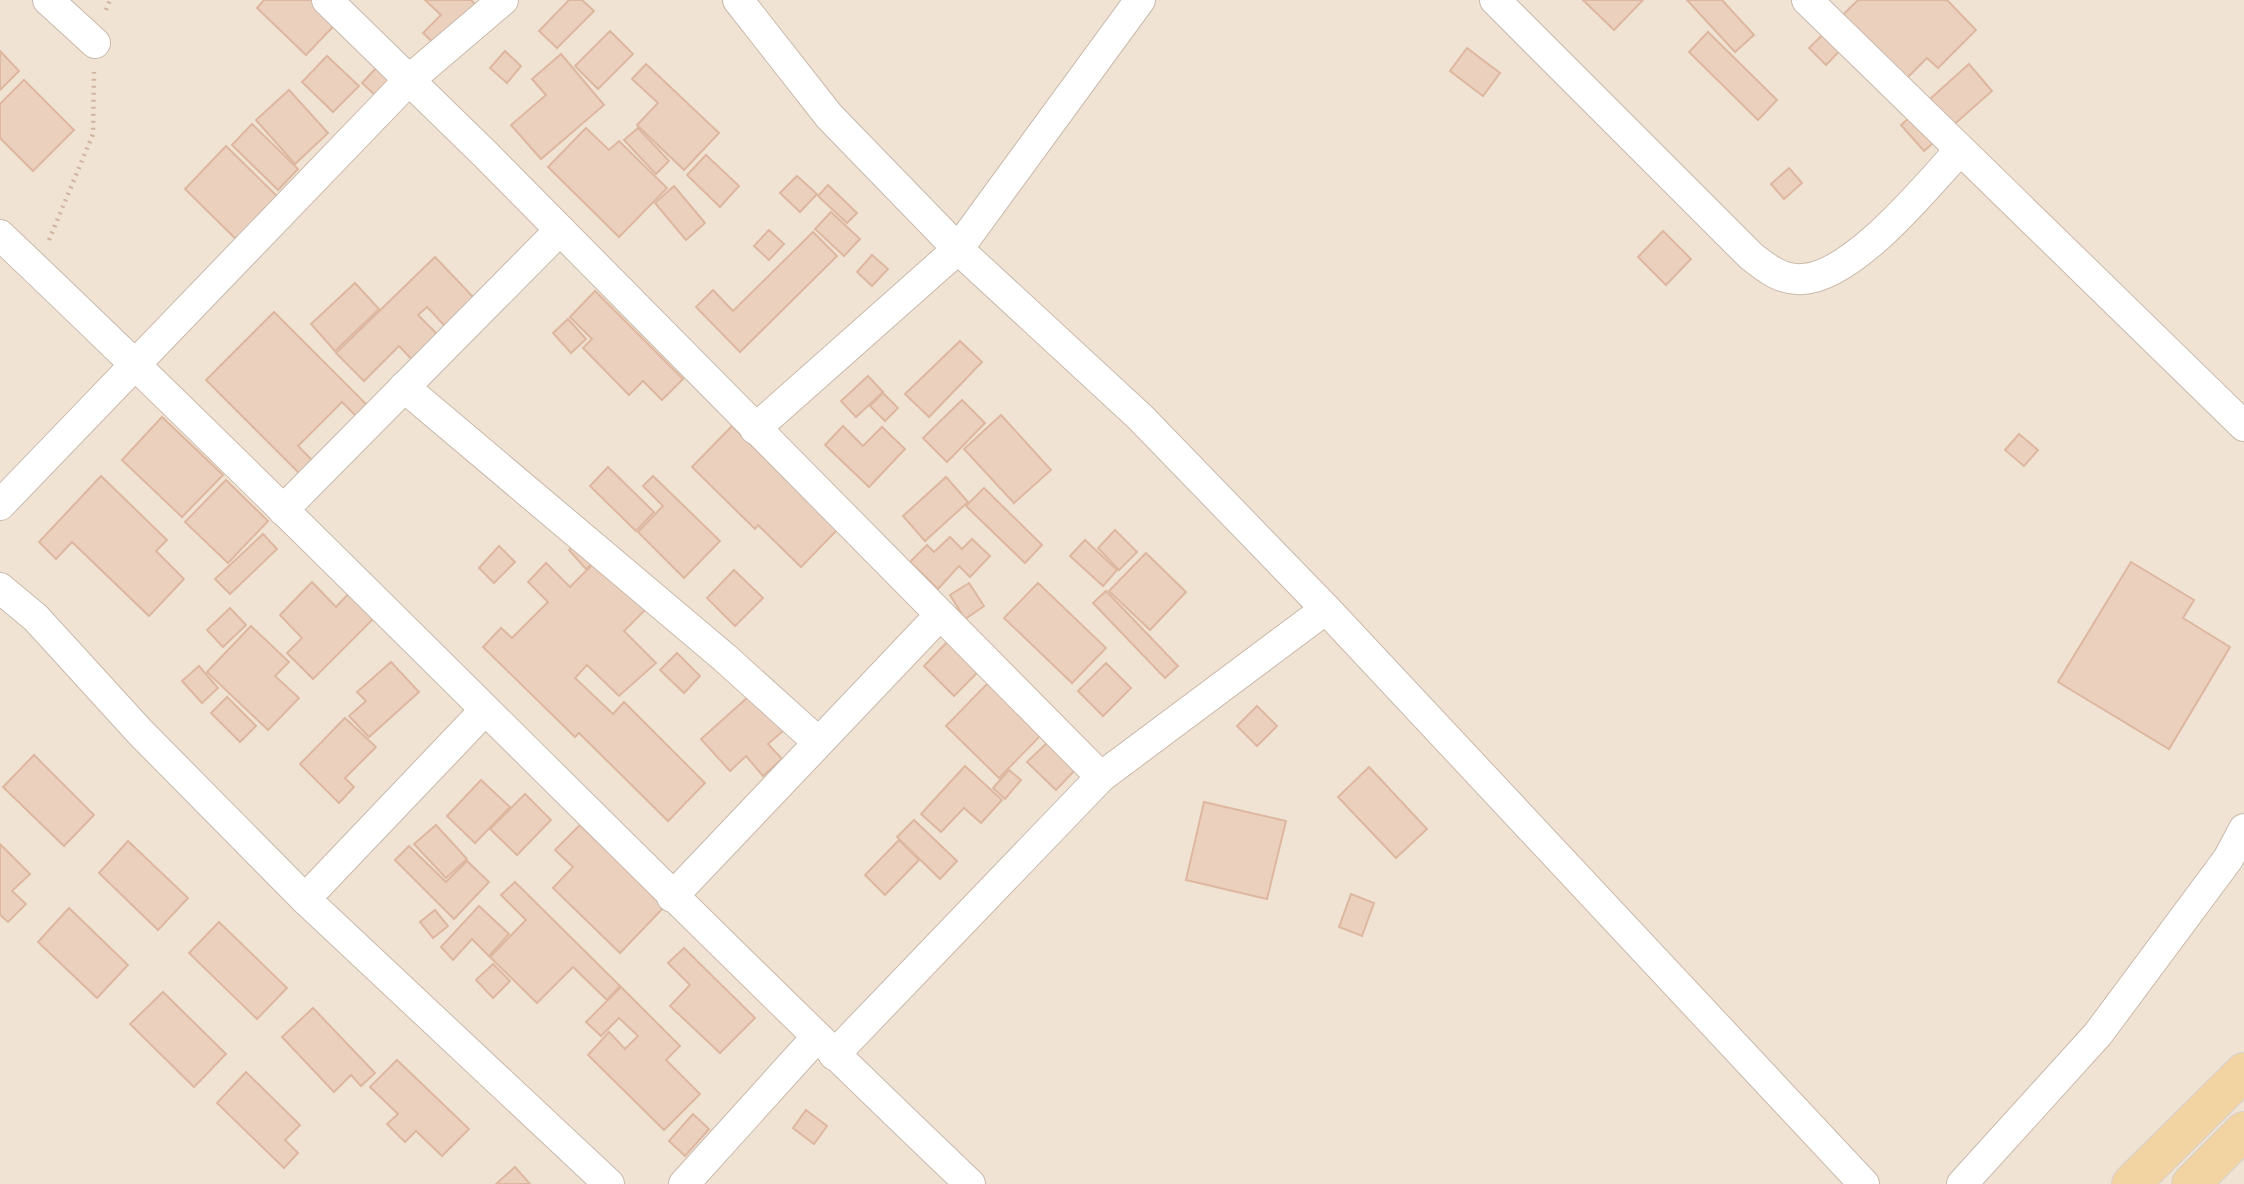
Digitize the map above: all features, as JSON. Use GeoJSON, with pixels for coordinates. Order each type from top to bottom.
{"type":"FeatureCollection","features":[{"type":"Feature","properties":{"kind":"main road"},"geometry":{"type":"LineString","coordinates":[[2131,1184],[2244,1072]]}},
{"type":"Feature","properties":{"kind":"main road"},"geometry":{"type":"LineString","coordinates":[[2198,1182],[2244,1131]]}},
{"type":"Feature","properties":{"kind":"street"},"geometry":{"type":"LineString","coordinates":[[48,0],[95,43]]}},
{"type":"Feature","properties":{"kind":"street"},"geometry":{"type":"LineString","coordinates":[[327,0],[560,230],[1101,777]]}},
{"type":"Feature","properties":{"kind":"street"},"geometry":{"type":"LineString","coordinates":[[0,505],[409,80],[503,0]]}},
{"type":"Feature","properties":{"kind":"street"},"geometry":{"type":"LineString","coordinates":[[738,0],[829,116],[958,250],[1140,417],[1326,609],[1864,1184]]}},
{"type":"Feature","properties":{"kind":"street"},"geometry":{"type":"LineString","coordinates":[[755,429],[958,250],[1140,0]]}},
{"type":"Feature","properties":{"kind":"street"},"geometry":{"type":"LineString","coordinates":[[1496,0],[1751,256],[1772,273],[1804,279],[1841,265],[1877,239],[1959,151]]}},
{"type":"Feature","properties":{"kind":"street"},"geometry":{"type":"LineString","coordinates":[[1807,0],[2244,426]]}},
{"type":"Feature","properties":{"kind":"street"},"geometry":{"type":"LineString","coordinates":[[283,510],[560,230]]}},
{"type":"Feature","properties":{"kind":"street"},"geometry":{"type":"LineString","coordinates":[[0,235],[283,510],[672,897],[970,1184]]}},
{"type":"Feature","properties":{"kind":"street"},"geometry":{"type":"LineString","coordinates":[[404,387],[725,658],[818,742]]}},
{"type":"Feature","properties":{"kind":"street"},"geometry":{"type":"LineString","coordinates":[[0,588],[36,618],[140,732],[305,899],[609,1184]]}},
{"type":"Feature","properties":{"kind":"street"},"geometry":{"type":"LineString","coordinates":[[684,1184],[1101,777],[1326,609]]}},
{"type":"Feature","properties":{"kind":"street"},"geometry":{"type":"LineString","coordinates":[[672,897],[939,616]]}},
{"type":"Feature","properties":{"kind":"street"},"geometry":{"type":"LineString","coordinates":[[305,899],[485,710]]}},
{"type":"Feature","properties":{"kind":"street"},"geometry":{"type":"LineString","coordinates":[[1962,1184],[2098,1034],[2228,859],[2244,829]]}},
{"type":"Feature","properties":{"kind":"path"},"geometry":{"type":"LineString","coordinates":[[37,270],[93,134],[95,43],[110,0]]}},
{"type":"Feature","properties":{"kind":"shaded area"},"geometry":{"type":"Polygon","coordinates":[[[0,0],[2244,0],[2244,1184],[0,1184],[0,0]]]}},
{"type":"Feature","properties":{"kind":"building"},"geometry":{"type":"Polygon","coordinates":[[[264,0],[340,0],[350,9],[306,55],[257,8],[264,0]]]}},
{"type":"Feature","properties":{"kind":"building"},"geometry":{"type":"Polygon","coordinates":[[[425,0],[471,0],[480,9],[440,49],[423,33],[441,15],[425,0]]]}},
{"type":"Feature","properties":{"kind":"building"},"geometry":{"type":"Polygon","coordinates":[[[569,0],[582,0],[594,11],[557,48],[539,31],[569,0]]]}},
{"type":"Feature","properties":{"kind":"building"},"geometry":{"type":"Polygon","coordinates":[[[1583,0],[1643,0],[1614,30],[1583,0]]]}},
{"type":"Feature","properties":{"kind":"building"},"geometry":{"type":"Polygon","coordinates":[[[1687,0],[1722,0],[1754,35],[1735,52],[1687,0]]]}},
{"type":"Feature","properties":{"kind":"building"},"geometry":{"type":"Polygon","coordinates":[[[1858,0],[1947,0],[1976,30],[1938,68],[1927,58],[1896,89],[1849,41],[1826,65],[1809,48],[1858,0]]]}},
{"type":"Feature","properties":{"kind":"building"},"geometry":{"type":"Polygon","coordinates":[[[610,31],[633,54],[598,89],[575,66],[610,31]]]}},
{"type":"Feature","properties":{"kind":"building"},"geometry":{"type":"Polygon","coordinates":[[[1708,32],[1777,100],[1758,120],[1689,52],[1708,32]]]}},
{"type":"Feature","properties":{"kind":"building"},"geometry":{"type":"Polygon","coordinates":[[[1467,48],[1500,73],[1483,96],[1450,71],[1467,48]]]}},
{"type":"Feature","properties":{"kind":"building"},"geometry":{"type":"Polygon","coordinates":[[[0,51],[19,71],[0,90],[0,51]]]}},
{"type":"Feature","properties":{"kind":"building"},"geometry":{"type":"Polygon","coordinates":[[[505,51],[521,66],[507,83],[490,68],[505,51]]]}},
{"type":"Feature","properties":{"kind":"building"},"geometry":{"type":"Polygon","coordinates":[[[561,54],[604,105],[541,159],[511,125],[546,95],[532,79],[561,54]]]}},
{"type":"Feature","properties":{"kind":"building"},"geometry":{"type":"Polygon","coordinates":[[[327,56],[359,86],[333,112],[302,82],[327,56]]]}},
{"type":"Feature","properties":{"kind":"building"},"geometry":{"type":"Polygon","coordinates":[[[646,64],[719,133],[684,170],[637,125],[658,103],[632,79],[646,64]]]}},
{"type":"Feature","properties":{"kind":"building"},"geometry":{"type":"Polygon","coordinates":[[[1969,64],[1992,91],[1924,151],[1901,125],[1969,64]]]}},
{"type":"Feature","properties":{"kind":"building"},"geometry":{"type":"Polygon","coordinates":[[[377,67],[400,89],[385,104],[362,83],[377,67]]]}},
{"type":"Feature","properties":{"kind":"building"},"geometry":{"type":"Polygon","coordinates":[[[24,80],[74,130],[33,171],[0,138],[0,104],[24,80]]]}},
{"type":"Feature","properties":{"kind":"building"},"geometry":{"type":"Polygon","coordinates":[[[289,90],[328,133],[295,164],[256,120],[289,90]]]}},
{"type":"Feature","properties":{"kind":"building"},"geometry":{"type":"Polygon","coordinates":[[[252,124],[298,169],[278,190],[232,145],[252,124]]]}},
{"type":"Feature","properties":{"kind":"building"},"geometry":{"type":"Polygon","coordinates":[[[586,128],[609,150],[619,141],[667,188],[619,237],[548,167],[586,128]]]}},
{"type":"Feature","properties":{"kind":"building"},"geometry":{"type":"Polygon","coordinates":[[[638,128],[669,161],[656,174],[624,140],[638,128]]]}},
{"type":"Feature","properties":{"kind":"building"},"geometry":{"type":"Polygon","coordinates":[[[226,146],[287,206],[246,249],[185,189],[226,146]]]}},
{"type":"Feature","properties":{"kind":"building"},"geometry":{"type":"Polygon","coordinates":[[[706,155],[739,186],[720,207],[687,175],[706,155]]]}},
{"type":"Feature","properties":{"kind":"building"},"geometry":{"type":"Polygon","coordinates":[[[1789,168],[1802,183],[1784,199],[1771,184],[1789,168]]]}},
{"type":"Feature","properties":{"kind":"building"},"geometry":{"type":"Polygon","coordinates":[[[797,176],[817,194],[800,212],[780,193],[797,176]]]}},
{"type":"Feature","properties":{"kind":"building"},"geometry":{"type":"Polygon","coordinates":[[[828,185],[857,213],[847,223],[818,196],[828,185]]]}},
{"type":"Feature","properties":{"kind":"building"},"geometry":{"type":"Polygon","coordinates":[[[674,186],[705,223],[686,240],[655,203],[674,186]]]}},
{"type":"Feature","properties":{"kind":"building"},"geometry":{"type":"Polygon","coordinates":[[[831,212],[860,239],[844,256],[815,229],[831,212]]]}},
{"type":"Feature","properties":{"kind":"building"},"geometry":{"type":"Polygon","coordinates":[[[769,230],[784,244],[769,260],[754,246],[769,230]]]}},
{"type":"Feature","properties":{"kind":"building"},"geometry":{"type":"Polygon","coordinates":[[[1663,231],[1691,259],[1666,285],[1638,257],[1663,231]]]}},
{"type":"Feature","properties":{"kind":"building"},"geometry":{"type":"Polygon","coordinates":[[[813,232],[837,256],[740,352],[696,307],[713,290],[733,311],[813,232]]]}},
{"type":"Feature","properties":{"kind":"building"},"geometry":{"type":"Polygon","coordinates":[[[872,255],[888,269],[872,286],[857,272],[872,255]]]}},
{"type":"Feature","properties":{"kind":"building"},"geometry":{"type":"Polygon","coordinates":[[[435,257],[474,298],[445,326],[427,307],[418,315],[446,343],[420,368],[399,346],[364,381],[336,353],[435,257]]]}},
{"type":"Feature","properties":{"kind":"building"},"geometry":{"type":"Polygon","coordinates":[[[355,283],[379,309],[335,351],[311,324],[355,283]]]}},
{"type":"Feature","properties":{"kind":"building"},"geometry":{"type":"Polygon","coordinates":[[[595,291],[683,379],[662,400],[643,381],[629,395],[583,348],[592,339],[570,317],[595,291]]]}},
{"type":"Feature","properties":{"kind":"building"},"geometry":{"type":"Polygon","coordinates":[[[274,312],[376,414],[365,425],[342,402],[298,446],[322,470],[309,483],[206,380],[274,312]]]}},
{"type":"Feature","properties":{"kind":"building"},"geometry":{"type":"Polygon","coordinates":[[[568,319],[586,339],[571,353],[553,333],[568,319]]]}},
{"type":"Feature","properties":{"kind":"building"},"geometry":{"type":"Polygon","coordinates":[[[960,341],[982,362],[929,417],[905,394],[960,341]]]}},
{"type":"Feature","properties":{"kind":"building"},"geometry":{"type":"Polygon","coordinates":[[[868,376],[883,392],[856,417],[841,401],[868,376]]]}},
{"type":"Feature","properties":{"kind":"building"},"geometry":{"type":"Polygon","coordinates":[[[883,393],[898,408],[885,421],[870,406],[883,393]]]}},
{"type":"Feature","properties":{"kind":"building"},"geometry":{"type":"Polygon","coordinates":[[[962,400],[985,423],[947,462],[923,438],[962,400]]]}},
{"type":"Feature","properties":{"kind":"building"},"geometry":{"type":"Polygon","coordinates":[[[1001,415],[1051,470],[1014,503],[964,449],[1001,415]]]}},
{"type":"Feature","properties":{"kind":"building"},"geometry":{"type":"Polygon","coordinates":[[[162,417],[223,475],[182,517],[122,460],[162,417]]]}},
{"type":"Feature","properties":{"kind":"building"},"geometry":{"type":"Polygon","coordinates":[[[732,426],[838,529],[801,567],[758,525],[755,529],[692,467],[732,426]]]}},
{"type":"Feature","properties":{"kind":"building"},"geometry":{"type":"Polygon","coordinates":[[[843,426],[863,446],[882,427],[905,449],[869,487],[825,445],[843,426]]]}},
{"type":"Feature","properties":{"kind":"building"},"geometry":{"type":"Polygon","coordinates":[[[2019,434],[2038,450],[2024,466],[2005,450],[2019,434]]]}},
{"type":"Feature","properties":{"kind":"building"},"geometry":{"type":"Polygon","coordinates":[[[608,467],[654,512],[636,531],[590,486],[608,467]]]}},
{"type":"Feature","properties":{"kind":"building"},"geometry":{"type":"Polygon","coordinates":[[[101,476],[167,540],[156,551],[184,579],[149,616],[72,542],[56,559],[39,542],[101,476]]]}},
{"type":"Feature","properties":{"kind":"building"},"geometry":{"type":"Polygon","coordinates":[[[653,476],[720,541],[684,578],[638,532],[663,506],[643,486],[653,476]]]}},
{"type":"Feature","properties":{"kind":"building"},"geometry":{"type":"Polygon","coordinates":[[[946,477],[968,502],[925,541],[903,516],[946,477]]]}},
{"type":"Feature","properties":{"kind":"building"},"geometry":{"type":"Polygon","coordinates":[[[226,480],[268,521],[228,563],[185,522],[226,480]]]}},
{"type":"Feature","properties":{"kind":"building"},"geometry":{"type":"Polygon","coordinates":[[[984,488],[1042,545],[1025,563],[966,506],[984,488]]]}},
{"type":"Feature","properties":{"kind":"building"},"geometry":{"type":"Polygon","coordinates":[[[1115,530],[1137,552],[1119,570],[1098,548],[1115,530]]]}},
{"type":"Feature","properties":{"kind":"building"},"geometry":{"type":"Polygon","coordinates":[[[263,534],[277,549],[230,594],[215,579],[263,534]]]}},
{"type":"Feature","properties":{"kind":"building"},"geometry":{"type":"Polygon","coordinates":[[[583,535],[602,555],[586,569],[569,550],[583,535]]]}},
{"type":"Feature","properties":{"kind":"building"},"geometry":{"type":"Polygon","coordinates":[[[950,537],[962,549],[972,539],[990,556],[970,577],[959,566],[938,589],[910,562],[927,545],[934,552],[950,537]]]}},
{"type":"Feature","properties":{"kind":"building"},"geometry":{"type":"Polygon","coordinates":[[[1085,540],[1117,570],[1103,586],[1070,556],[1085,540]]]}},
{"type":"Feature","properties":{"kind":"building"},"geometry":{"type":"Polygon","coordinates":[[[499,546],[515,562],[494,583],[479,568],[499,546]]]}},
{"type":"Feature","properties":{"kind":"building"},"geometry":{"type":"Polygon","coordinates":[[[1146,553],[1186,592],[1150,630],[1109,591],[1146,553]]]}},
{"type":"Feature","properties":{"kind":"building"},"geometry":{"type":"Polygon","coordinates":[[[600,557],[650,605],[624,631],[656,663],[619,696],[587,665],[575,678],[613,714],[624,702],[705,783],[668,821],[579,733],[575,737],[483,647],[501,628],[512,638],[548,602],[528,582],[546,563],[570,587],[600,557]]]}},
{"type":"Feature","properties":{"kind":"building"},"geometry":{"type":"Polygon","coordinates":[[[2131,562],[2194,600],[2183,618],[2230,647],[2169,749],[2058,682],[2131,562]]]}},
{"type":"Feature","properties":{"kind":"building"},"geometry":{"type":"Polygon","coordinates":[[[734,570],[763,598],[735,626],[707,598],[734,570]]]}},
{"type":"Feature","properties":{"kind":"building"},"geometry":{"type":"Polygon","coordinates":[[[312,582],[336,607],[354,588],[379,613],[313,679],[287,653],[302,638],[280,615],[312,582]]]}},
{"type":"Feature","properties":{"kind":"building"},"geometry":{"type":"Polygon","coordinates":[[[969,583],[984,606],[965,619],[950,595],[969,583]]]}},
{"type":"Feature","properties":{"kind":"building"},"geometry":{"type":"Polygon","coordinates":[[[1038,583],[1106,648],[1072,683],[1004,618],[1038,583]]]}},
{"type":"Feature","properties":{"kind":"building"},"geometry":{"type":"Polygon","coordinates":[[[1106,591],[1178,666],[1165,678],[1093,603],[1106,591]]]}},
{"type":"Feature","properties":{"kind":"building"},"geometry":{"type":"Polygon","coordinates":[[[230,608],[246,625],[223,647],[207,630],[230,608]]]}},
{"type":"Feature","properties":{"kind":"building"},"geometry":{"type":"Polygon","coordinates":[[[251,626],[289,662],[275,676],[299,698],[268,730],[207,672],[251,626]]]}},
{"type":"Feature","properties":{"kind":"building"},"geometry":{"type":"Polygon","coordinates":[[[950,639],[980,670],[954,696],[924,666],[950,639]]]}},
{"type":"Feature","properties":{"kind":"building"},"geometry":{"type":"Polygon","coordinates":[[[677,653],[700,676],[684,693],[660,670],[677,653]]]}},
{"type":"Feature","properties":{"kind":"building"},"geometry":{"type":"Polygon","coordinates":[[[391,662],[419,692],[369,737],[349,716],[366,701],[357,692],[391,662]]]}},
{"type":"Feature","properties":{"kind":"building"},"geometry":{"type":"Polygon","coordinates":[[[1106,663],[1131,688],[1103,716],[1078,691],[1106,663]]]}},
{"type":"Feature","properties":{"kind":"building"},"geometry":{"type":"Polygon","coordinates":[[[199,666],[218,688],[202,703],[182,681],[199,666]]]}},
{"type":"Feature","properties":{"kind":"building"},"geometry":{"type":"Polygon","coordinates":[[[989,682],[1042,734],[999,778],[946,726],[989,682]]]}},
{"type":"Feature","properties":{"kind":"building"},"geometry":{"type":"Polygon","coordinates":[[[227,697],[256,726],[240,742],[211,713],[227,697]]]}},
{"type":"Feature","properties":{"kind":"building"},"geometry":{"type":"Polygon","coordinates":[[[748,697],[763,713],[775,703],[792,723],[768,744],[782,759],[763,776],[746,756],[730,771],[701,739],[748,697]]]}},
{"type":"Feature","properties":{"kind":"building"},"geometry":{"type":"Polygon","coordinates":[[[1257,706],[1277,726],[1257,746],[1237,726],[1257,706]]]}},
{"type":"Feature","properties":{"kind":"building"},"geometry":{"type":"Polygon","coordinates":[[[345,718],[376,747],[345,778],[354,787],[339,803],[300,764],[345,718]]]}},
{"type":"Feature","properties":{"kind":"building"},"geometry":{"type":"Polygon","coordinates":[[[1048,742],[1076,769],[1056,790],[1027,762],[1048,742]]]}},
{"type":"Feature","properties":{"kind":"building"},"geometry":{"type":"Polygon","coordinates":[[[34,755],[94,815],[64,846],[3,787],[34,755]]]}},
{"type":"Feature","properties":{"kind":"building"},"geometry":{"type":"Polygon","coordinates":[[[965,766],[1002,800],[981,823],[964,808],[941,832],[921,814],[965,766]]]}},
{"type":"Feature","properties":{"kind":"building"},"geometry":{"type":"Polygon","coordinates":[[[1369,767],[1427,829],[1396,858],[1338,797],[1369,767]]]}},
{"type":"Feature","properties":{"kind":"building"},"geometry":{"type":"Polygon","coordinates":[[[1009,770],[1021,780],[1005,799],[993,788],[1009,770]]]}},
{"type":"Feature","properties":{"kind":"building"},"geometry":{"type":"Polygon","coordinates":[[[481,780],[510,807],[475,843],[447,816],[481,780]]]}},
{"type":"Feature","properties":{"kind":"building"},"geometry":{"type":"Polygon","coordinates":[[[525,794],[551,820],[517,855],[490,829],[525,794]]]}},
{"type":"Feature","properties":{"kind":"building"},"geometry":{"type":"Polygon","coordinates":[[[1204,802],[1286,821],[1267,899],[1186,880],[1204,802]]]}},
{"type":"Feature","properties":{"kind":"building"},"geometry":{"type":"Polygon","coordinates":[[[914,820],[957,861],[940,879],[897,837],[914,820]]]}},
{"type":"Feature","properties":{"kind":"building"},"geometry":{"type":"Polygon","coordinates":[[[436,825],[467,859],[446,878],[414,844],[436,825]]]}},
{"type":"Feature","properties":{"kind":"building"},"geometry":{"type":"Polygon","coordinates":[[[580,825],[665,906],[620,953],[553,888],[573,867],[555,850],[580,825]]]}},
{"type":"Feature","properties":{"kind":"building"},"geometry":{"type":"Polygon","coordinates":[[[899,840],[919,860],[885,895],[865,875],[899,840]]]}},
{"type":"Feature","properties":{"kind":"building"},"geometry":{"type":"Polygon","coordinates":[[[128,841],[188,898],[158,930],[99,873],[128,841]]]}},
{"type":"Feature","properties":{"kind":"building"},"geometry":{"type":"Polygon","coordinates":[[[0,844],[30,874],[12,891],[26,904],[8,922],[0,915],[0,844]]]}},
{"type":"Feature","properties":{"kind":"building"},"geometry":{"type":"Polygon","coordinates":[[[409,846],[446,882],[467,861],[489,882],[454,919],[395,860],[409,846]]]}},
{"type":"Feature","properties":{"kind":"building"},"geometry":{"type":"Polygon","coordinates":[[[515,882],[620,986],[607,1000],[573,967],[537,1003],[490,957],[526,920],[501,895],[515,882]]]}},
{"type":"Feature","properties":{"kind":"building"},"geometry":{"type":"Polygon","coordinates":[[[1351,894],[1374,903],[1362,936],[1339,927],[1351,894]]]}},
{"type":"Feature","properties":{"kind":"building"},"geometry":{"type":"Polygon","coordinates":[[[479,906],[509,934],[489,956],[472,939],[453,960],[441,947],[479,906]]]}},
{"type":"Feature","properties":{"kind":"building"},"geometry":{"type":"Polygon","coordinates":[[[69,908],[128,965],[97,998],[38,942],[69,908]]]}},
{"type":"Feature","properties":{"kind":"building"},"geometry":{"type":"Polygon","coordinates":[[[435,910],[448,926],[433,938],[420,922],[435,910]]]}},
{"type":"Feature","properties":{"kind":"building"},"geometry":{"type":"Polygon","coordinates":[[[219,922],[287,988],[257,1019],[189,953],[219,922]]]}},
{"type":"Feature","properties":{"kind":"building"},"geometry":{"type":"Polygon","coordinates":[[[684,948],[755,1018],[720,1053],[670,1006],[690,985],[668,963],[684,948]]]}},
{"type":"Feature","properties":{"kind":"building"},"geometry":{"type":"Polygon","coordinates":[[[493,964],[510,981],[493,998],[476,980],[493,964]]]}},
{"type":"Feature","properties":{"kind":"building"},"geometry":{"type":"Polygon","coordinates":[[[621,987],[680,1046],[666,1060],[700,1094],[664,1130],[588,1055],[609,1032],[625,1049],[638,1036],[619,1018],[601,1036],[586,1022],[621,987]]]}},
{"type":"Feature","properties":{"kind":"building"},"geometry":{"type":"Polygon","coordinates":[[[163,992],[226,1054],[194,1087],[130,1024],[163,992]]]}},
{"type":"Feature","properties":{"kind":"building"},"geometry":{"type":"Polygon","coordinates":[[[313,1008],[375,1073],[361,1086],[351,1075],[334,1092],[282,1037],[313,1008]]]}},
{"type":"Feature","properties":{"kind":"building"},"geometry":{"type":"Polygon","coordinates":[[[397,1060],[469,1129],[442,1156],[416,1131],[405,1142],[387,1124],[398,1114],[370,1087],[397,1060]]]}},
{"type":"Feature","properties":{"kind":"building"},"geometry":{"type":"Polygon","coordinates":[[[246,1072],[300,1125],[285,1140],[298,1153],[284,1168],[217,1103],[246,1072]]]}},
{"type":"Feature","properties":{"kind":"building"},"geometry":{"type":"Polygon","coordinates":[[[806,1110],[827,1126],[814,1144],[793,1128],[806,1110]]]}},
{"type":"Feature","properties":{"kind":"building"},"geometry":{"type":"Polygon","coordinates":[[[693,1114],[709,1129],[685,1156],[669,1141],[693,1114]]]}},
{"type":"Feature","properties":{"kind":"building"},"geometry":{"type":"Polygon","coordinates":[[[515,1167],[530,1184],[496,1184],[515,1167]]]}}]}
